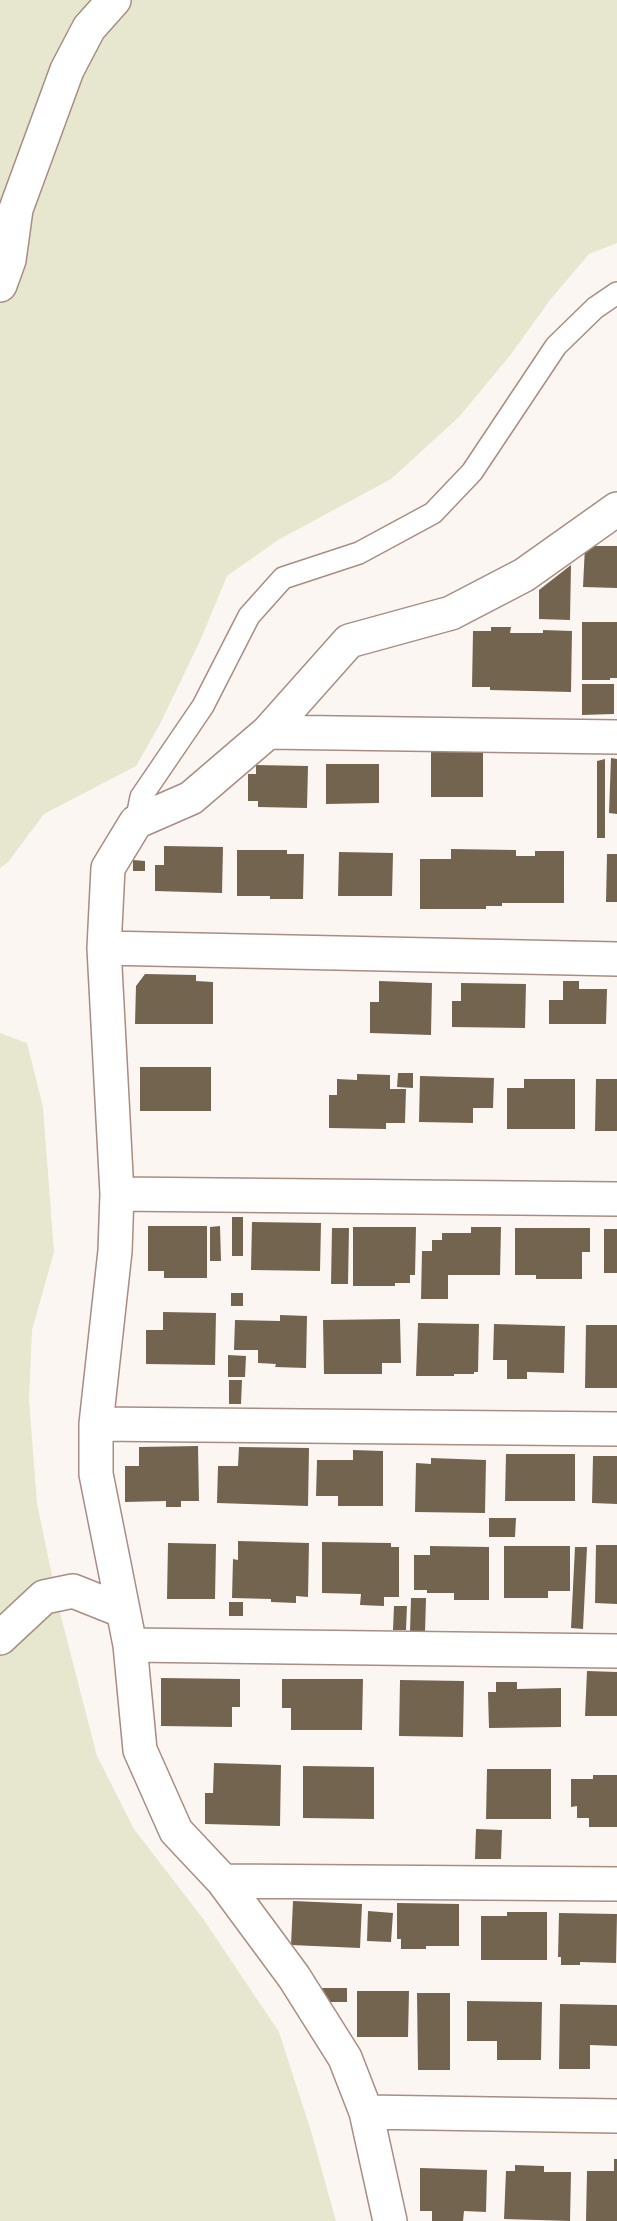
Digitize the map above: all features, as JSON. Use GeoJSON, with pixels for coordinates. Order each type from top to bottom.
{"type":"FeatureCollection","features":[{"type":"Feature","properties":{"kind":"street"},"geometry":{"type":"LineString","coordinates":[[0,285],[9,260],[16,208],[67,70],[89,28],[114,0]]}},
{"type":"Feature","properties":{"kind":"street"},"geometry":{"type":"LineString","coordinates":[[390,2221],[366,2112],[345,2058],[294,1977],[223,1881],[176,1831],[140,1750],[129,1645],[96,1474],[96,1424],[115,1251],[117,1194],[104,948],[108,868],[136,822],[191,798],[268,732],[349,641],[451,613],[524,575],[617,509]]}},
{"type":"Feature","properties":{"kind":"street"},"geometry":{"type":"LineString","coordinates":[[268,732],[617,737]]}},
{"type":"Feature","properties":{"kind":"street"},"geometry":{"type":"LineString","coordinates":[[104,948],[617,959]]}},
{"type":"Feature","properties":{"kind":"street"},"geometry":{"type":"LineString","coordinates":[[117,1194],[617,1199]]}},
{"type":"Feature","properties":{"kind":"street"},"geometry":{"type":"LineString","coordinates":[[96,1424],[617,1429]]}},
{"type":"Feature","properties":{"kind":"street"},"geometry":{"type":"LineString","coordinates":[[0,1638],[44,1597],[73,1591],[123,1611]]}},
{"type":"Feature","properties":{"kind":"street"},"geometry":{"type":"LineString","coordinates":[[129,1645],[617,1651]]}},
{"type":"Feature","properties":{"kind":"street"},"geometry":{"type":"LineString","coordinates":[[223,1881],[617,1884]]}},
{"type":"Feature","properties":{"kind":"street"},"geometry":{"type":"LineString","coordinates":[[366,2112],[617,2116]]}},
{"type":"Feature","properties":{"kind":"lane"},"geometry":{"type":"LineString","coordinates":[[136,822],[141,797],[203,706],[249,616],[283,578],[359,553],[433,513],[472,472],[556,346],[595,308],[617,293]]}},
{"type":"Feature","properties":{"kind":"green space"},"geometry":{"type":"Polygon","coordinates":[[[0,0],[617,0],[617,243],[589,254],[550,300],[512,353],[459,417],[391,479],[278,540],[227,576],[200,641],[159,726],[136,766],[44,814],[8,862],[0,868],[0,0]]]}},
{"type":"Feature","properties":{"kind":"green space"},"geometry":{"type":"Polygon","coordinates":[[[0,1033],[27,1043],[43,1107],[54,1252],[32,1330],[29,1400],[37,1503],[58,1605],[97,1756],[134,1829],[204,1920],[279,2032],[311,2131],[336,2221],[0,2221],[0,1033]]]}},
{"type":"Feature","properties":{"kind":"building"},"geometry":{"type":"Polygon","coordinates":[[[585,546],[617,546],[617,588],[583,587],[585,546]]]}},
{"type":"Feature","properties":{"kind":"building"},"geometry":{"type":"Polygon","coordinates":[[[571,565],[570,620],[539,619],[539,590],[571,565]]]}},
{"type":"Feature","properties":{"kind":"building"},"geometry":{"type":"Polygon","coordinates":[[[582,622],[617,622],[617,678],[582,680],[582,622]]]}},
{"type":"Feature","properties":{"kind":"building"},"geometry":{"type":"Polygon","coordinates":[[[491,627],[511,627],[510,633],[543,633],[543,630],[572,631],[571,692],[490,690],[490,687],[472,687],[473,631],[491,631],[491,627]]]}},
{"type":"Feature","properties":{"kind":"building"},"geometry":{"type":"Polygon","coordinates":[[[582,684],[614,684],[614,714],[582,715],[582,684]]]}},
{"type":"Feature","properties":{"kind":"building"},"geometry":{"type":"Polygon","coordinates":[[[431,751],[483,751],[483,797],[431,797],[431,751]]]}},
{"type":"Feature","properties":{"kind":"building"},"geometry":{"type":"Polygon","coordinates":[[[611,758],[617,759],[617,814],[609,813],[611,758]]]}},
{"type":"Feature","properties":{"kind":"building"},"geometry":{"type":"Polygon","coordinates":[[[605,759],[605,838],[597,838],[597,761],[605,759]]]}},
{"type":"Feature","properties":{"kind":"building"},"geometry":{"type":"Polygon","coordinates":[[[326,764],[379,764],[379,803],[326,804],[326,764]]]}},
{"type":"Feature","properties":{"kind":"building"},"geometry":{"type":"Polygon","coordinates":[[[256,765],[308,766],[307,808],[258,807],[258,801],[248,801],[248,774],[256,774],[256,765]]]}},
{"type":"Feature","properties":{"kind":"building"},"geometry":{"type":"Polygon","coordinates":[[[164,846],[223,847],[222,893],[155,891],[155,865],[164,865],[164,846]]]}},
{"type":"Feature","properties":{"kind":"building"},"geometry":{"type":"Polygon","coordinates":[[[451,849],[516,850],[516,856],[535,856],[535,851],[564,851],[564,903],[502,903],[502,906],[486,906],[486,909],[420,909],[420,859],[451,859],[451,849]]]}},
{"type":"Feature","properties":{"kind":"building"},"geometry":{"type":"Polygon","coordinates":[[[237,850],[287,850],[287,854],[304,854],[303,899],[237,896],[237,850]]]}},
{"type":"Feature","properties":{"kind":"building"},"geometry":{"type":"Polygon","coordinates":[[[339,852],[393,853],[392,896],[338,896],[339,852]]]}},
{"type":"Feature","properties":{"kind":"building"},"geometry":{"type":"Polygon","coordinates":[[[607,854],[617,854],[617,902],[606,902],[607,854]]]}},
{"type":"Feature","properties":{"kind":"building"},"geometry":{"type":"Polygon","coordinates":[[[133,860],[145,861],[145,871],[133,871],[133,860]]]}},
{"type":"Feature","properties":{"kind":"building"},"geometry":{"type":"Polygon","coordinates":[[[145,974],[196,975],[196,981],[213,982],[213,1024],[135,1024],[136,986],[145,974]]]}},
{"type":"Feature","properties":{"kind":"building"},"geometry":{"type":"Polygon","coordinates":[[[379,981],[432,983],[431,1035],[370,1033],[370,1002],[379,1002],[379,981]]]}},
{"type":"Feature","properties":{"kind":"building"},"geometry":{"type":"Polygon","coordinates":[[[563,981],[579,981],[579,989],[607,989],[606,1024],[549,1024],[549,1000],[563,1000],[563,981]]]}},
{"type":"Feature","properties":{"kind":"building"},"geometry":{"type":"Polygon","coordinates":[[[461,983],[526,984],[525,1028],[452,1027],[452,1001],[461,1001],[461,983]]]}},
{"type":"Feature","properties":{"kind":"building"},"geometry":{"type":"Polygon","coordinates":[[[140,1067],[211,1067],[211,1111],[140,1111],[140,1067]]]}},
{"type":"Feature","properties":{"kind":"building"},"geometry":{"type":"Polygon","coordinates":[[[398,1073],[413,1073],[413,1088],[397,1087],[398,1073]]]}},
{"type":"Feature","properties":{"kind":"building"},"geometry":{"type":"Polygon","coordinates":[[[357,1074],[390,1075],[390,1089],[406,1089],[405,1123],[386,1123],[386,1129],[329,1128],[329,1095],[337,1095],[337,1079],[357,1080],[357,1074]]]}},
{"type":"Feature","properties":{"kind":"building"},"geometry":{"type":"Polygon","coordinates":[[[420,1076],[494,1078],[493,1108],[473,1108],[473,1123],[419,1122],[420,1076]]]}},
{"type":"Feature","properties":{"kind":"building"},"geometry":{"type":"Polygon","coordinates":[[[524,1079],[575,1079],[575,1129],[507,1129],[507,1088],[524,1088],[524,1079]]]}},
{"type":"Feature","properties":{"kind":"building"},"geometry":{"type":"Polygon","coordinates":[[[596,1079],[617,1079],[617,1131],[595,1131],[596,1079]]]}},
{"type":"Feature","properties":{"kind":"building"},"geometry":{"type":"Polygon","coordinates":[[[232,1217],[243,1217],[243,1256],[232,1256],[232,1217]]]}},
{"type":"Feature","properties":{"kind":"building"},"geometry":{"type":"Polygon","coordinates":[[[252,1222],[321,1223],[320,1271],[251,1270],[252,1222]]]}},
{"type":"Feature","properties":{"kind":"building"},"geometry":{"type":"Polygon","coordinates":[[[148,1226],[207,1226],[207,1278],[164,1278],[164,1271],[148,1271],[148,1226]]]}},
{"type":"Feature","properties":{"kind":"building"},"geometry":{"type":"Polygon","coordinates":[[[220,1226],[221,1261],[210,1261],[210,1227],[220,1226]]]}},
{"type":"Feature","properties":{"kind":"building"},"geometry":{"type":"Polygon","coordinates":[[[353,1227],[416,1227],[415,1275],[410,1275],[410,1283],[395,1283],[395,1286],[353,1286],[353,1227]]]}},
{"type":"Feature","properties":{"kind":"building"},"geometry":{"type":"Polygon","coordinates":[[[471,1227],[501,1227],[500,1275],[448,1275],[448,1299],[421,1299],[422,1251],[432,1251],[432,1240],[442,1240],[442,1233],[471,1233],[471,1227]]]}},
{"type":"Feature","properties":{"kind":"building"},"geometry":{"type":"Polygon","coordinates":[[[332,1228],[349,1228],[348,1284],[331,1284],[332,1228]]]}},
{"type":"Feature","properties":{"kind":"building"},"geometry":{"type":"Polygon","coordinates":[[[515,1228],[590,1228],[590,1252],[582,1252],[582,1279],[536,1279],[536,1275],[515,1275],[515,1228]]]}},
{"type":"Feature","properties":{"kind":"building"},"geometry":{"type":"Polygon","coordinates":[[[604,1229],[617,1229],[617,1273],[604,1273],[604,1229]]]}},
{"type":"Feature","properties":{"kind":"building"},"geometry":{"type":"Polygon","coordinates":[[[231,1293],[243,1293],[243,1306],[231,1306],[231,1293]]]}},
{"type":"Feature","properties":{"kind":"building"},"geometry":{"type":"Polygon","coordinates":[[[163,1312],[216,1313],[215,1365],[146,1364],[146,1330],[163,1330],[163,1312]]]}},
{"type":"Feature","properties":{"kind":"building"},"geometry":{"type":"Polygon","coordinates":[[[280,1315],[307,1316],[306,1368],[275,1367],[276,1364],[258,1363],[258,1350],[234,1350],[235,1320],[280,1321],[280,1315]]]}},
{"type":"Feature","properties":{"kind":"building"},"geometry":{"type":"Polygon","coordinates":[[[400,1319],[401,1363],[382,1363],[382,1374],[324,1374],[323,1320],[400,1319]]]}},
{"type":"Feature","properties":{"kind":"building"},"geometry":{"type":"Polygon","coordinates":[[[418,1323],[479,1324],[478,1372],[454,1374],[454,1376],[416,1376],[418,1323]]]}},
{"type":"Feature","properties":{"kind":"building"},"geometry":{"type":"Polygon","coordinates":[[[494,1324],[565,1326],[564,1373],[527,1372],[527,1379],[507,1379],[507,1360],[493,1360],[494,1324]]]}},
{"type":"Feature","properties":{"kind":"building"},"geometry":{"type":"Polygon","coordinates":[[[586,1325],[617,1325],[617,1388],[585,1388],[586,1325]]]}},
{"type":"Feature","properties":{"kind":"building"},"geometry":{"type":"Polygon","coordinates":[[[228,1355],[246,1356],[245,1377],[228,1377],[228,1355]]]}},
{"type":"Feature","properties":{"kind":"building"},"geometry":{"type":"Polygon","coordinates":[[[229,1380],[242,1380],[241,1404],[229,1404],[229,1380]]]}},
{"type":"Feature","properties":{"kind":"building"},"geometry":{"type":"Polygon","coordinates":[[[198,1446],[199,1501],[181,1501],[181,1507],[166,1507],[166,1501],[125,1502],[125,1466],[139,1466],[139,1447],[198,1446]]]}},
{"type":"Feature","properties":{"kind":"building"},"geometry":{"type":"Polygon","coordinates":[[[239,1447],[309,1448],[308,1506],[217,1503],[218,1466],[238,1466],[239,1447]]]}},
{"type":"Feature","properties":{"kind":"building"},"geometry":{"type":"Polygon","coordinates":[[[353,1450],[383,1451],[383,1506],[338,1506],[338,1496],[316,1496],[317,1460],[353,1460],[353,1450]]]}},
{"type":"Feature","properties":{"kind":"building"},"geometry":{"type":"Polygon","coordinates":[[[506,1454],[575,1454],[575,1501],[505,1501],[506,1454]]]}},
{"type":"Feature","properties":{"kind":"building"},"geometry":{"type":"Polygon","coordinates":[[[593,1456],[617,1456],[617,1504],[592,1503],[593,1456]]]}},
{"type":"Feature","properties":{"kind":"building"},"geometry":{"type":"Polygon","coordinates":[[[431,1458],[486,1460],[485,1513],[415,1512],[416,1463],[431,1464],[431,1458]]]}},
{"type":"Feature","properties":{"kind":"building"},"geometry":{"type":"Polygon","coordinates":[[[489,1518],[516,1518],[515,1537],[489,1537],[489,1518]]]}},
{"type":"Feature","properties":{"kind":"building"},"geometry":{"type":"Polygon","coordinates":[[[238,1541],[309,1543],[308,1597],[296,1596],[296,1603],[271,1602],[271,1599],[232,1598],[233,1559],[238,1560],[238,1541]]]}},
{"type":"Feature","properties":{"kind":"building"},"geometry":{"type":"Polygon","coordinates":[[[322,1542],[391,1543],[391,1547],[399,1547],[399,1597],[384,1597],[384,1606],[360,1605],[361,1594],[322,1593],[322,1542]]]}},
{"type":"Feature","properties":{"kind":"building"},"geometry":{"type":"Polygon","coordinates":[[[168,1543],[216,1544],[215,1599],[167,1599],[168,1543]]]}},
{"type":"Feature","properties":{"kind":"building"},"geometry":{"type":"Polygon","coordinates":[[[596,1545],[617,1545],[617,1604],[595,1603],[596,1545]]]}},
{"type":"Feature","properties":{"kind":"building"},"geometry":{"type":"Polygon","coordinates":[[[430,1546],[489,1547],[489,1600],[454,1600],[454,1593],[427,1593],[427,1590],[414,1590],[414,1555],[430,1555],[430,1546]]]}},
{"type":"Feature","properties":{"kind":"building"},"geometry":{"type":"Polygon","coordinates":[[[504,1546],[570,1546],[570,1591],[548,1591],[548,1598],[504,1598],[504,1546]]]}},
{"type":"Feature","properties":{"kind":"building"},"geometry":{"type":"Polygon","coordinates":[[[575,1547],[587,1547],[583,1629],[571,1628],[575,1547]]]}},
{"type":"Feature","properties":{"kind":"building"},"geometry":{"type":"Polygon","coordinates":[[[411,1598],[426,1598],[425,1633],[410,1632],[411,1598]]]}},
{"type":"Feature","properties":{"kind":"building"},"geometry":{"type":"Polygon","coordinates":[[[229,1602],[243,1602],[243,1616],[229,1616],[229,1602]]]}},
{"type":"Feature","properties":{"kind":"building"},"geometry":{"type":"Polygon","coordinates":[[[394,1606],[407,1606],[406,1630],[393,1630],[394,1606]]]}},
{"type":"Feature","properties":{"kind":"building"},"geometry":{"type":"Polygon","coordinates":[[[587,1671],[617,1672],[617,1716],[585,1716],[587,1671]]]}},
{"type":"Feature","properties":{"kind":"building"},"geometry":{"type":"Polygon","coordinates":[[[161,1678],[240,1679],[240,1707],[232,1707],[232,1727],[161,1726],[161,1678]]]}},
{"type":"Feature","properties":{"kind":"building"},"geometry":{"type":"Polygon","coordinates":[[[282,1679],[363,1679],[362,1730],[291,1730],[291,1708],[282,1708],[282,1679]]]}},
{"type":"Feature","properties":{"kind":"building"},"geometry":{"type":"Polygon","coordinates":[[[400,1680],[464,1681],[463,1737],[399,1736],[400,1680]]]}},
{"type":"Feature","properties":{"kind":"building"},"geometry":{"type":"Polygon","coordinates":[[[496,1682],[517,1682],[517,1689],[561,1688],[561,1727],[489,1728],[488,1692],[496,1692],[496,1682]]]}},
{"type":"Feature","properties":{"kind":"building"},"geometry":{"type":"Polygon","coordinates":[[[214,1763],[281,1765],[280,1826],[205,1824],[205,1793],[213,1793],[214,1763]]]}},
{"type":"Feature","properties":{"kind":"building"},"geometry":{"type":"Polygon","coordinates":[[[303,1766],[374,1767],[374,1819],[303,1818],[303,1766]]]}},
{"type":"Feature","properties":{"kind":"building"},"geometry":{"type":"Polygon","coordinates":[[[487,1769],[551,1769],[551,1819],[486,1819],[487,1769]]]}},
{"type":"Feature","properties":{"kind":"building"},"geometry":{"type":"Polygon","coordinates":[[[593,1775],[617,1775],[617,1827],[589,1827],[589,1818],[577,1818],[577,1806],[571,1807],[571,1779],[593,1779],[593,1775]]]}},
{"type":"Feature","properties":{"kind":"building"},"geometry":{"type":"Polygon","coordinates":[[[476,1829],[502,1830],[501,1859],[475,1859],[476,1829]]]}},
{"type":"Feature","properties":{"kind":"building"},"geometry":{"type":"Polygon","coordinates":[[[293,1901],[362,1904],[360,1948],[291,1945],[293,1901]]]}},
{"type":"Feature","properties":{"kind":"building"},"geometry":{"type":"Polygon","coordinates":[[[397,1903],[459,1904],[459,1946],[401,1949],[401,1939],[397,1939],[397,1903]]]}},
{"type":"Feature","properties":{"kind":"building"},"geometry":{"type":"Polygon","coordinates":[[[368,1911],[393,1913],[391,1942],[367,1941],[368,1911]]]}},
{"type":"Feature","properties":{"kind":"building"},"geometry":{"type":"Polygon","coordinates":[[[507,1912],[547,1912],[547,1960],[481,1960],[481,1916],[507,1916],[507,1912]]]}},
{"type":"Feature","properties":{"kind":"building"},"geometry":{"type":"Polygon","coordinates":[[[559,1913],[617,1914],[616,1963],[580,1962],[580,1965],[561,1965],[561,1957],[558,1957],[559,1913]]]}},
{"type":"Feature","properties":{"kind":"building"},"geometry":{"type":"Polygon","coordinates":[[[321,1988],[347,1988],[347,2002],[321,2002],[321,1988]]]}},
{"type":"Feature","properties":{"kind":"building"},"geometry":{"type":"Polygon","coordinates":[[[357,1991],[409,1991],[408,2037],[357,2037],[357,1991]]]}},
{"type":"Feature","properties":{"kind":"building"},"geometry":{"type":"Polygon","coordinates":[[[417,1993],[450,1993],[450,2070],[418,2070],[417,1993]]]}},
{"type":"Feature","properties":{"kind":"building"},"geometry":{"type":"Polygon","coordinates":[[[467,2001],[542,2002],[541,2060],[497,2060],[497,2041],[467,2041],[467,2001]]]}},
{"type":"Feature","properties":{"kind":"building"},"geometry":{"type":"Polygon","coordinates":[[[560,2004],[617,2005],[617,2046],[590,2045],[590,2069],[559,2069],[560,2004]]]}},
{"type":"Feature","properties":{"kind":"building"},"geometry":{"type":"Polygon","coordinates":[[[614,2159],[617,2159],[617,2221],[586,2221],[587,2171],[614,2171],[614,2159]]]}},
{"type":"Feature","properties":{"kind":"building"},"geometry":{"type":"Polygon","coordinates":[[[515,2165],[544,2166],[544,2172],[571,2172],[570,2221],[504,2219],[506,2171],[515,2171],[515,2165]]]}},
{"type":"Feature","properties":{"kind":"building"},"geometry":{"type":"Polygon","coordinates":[[[420,2168],[487,2170],[486,2212],[464,2211],[463,2221],[432,2221],[432,2211],[420,2211],[420,2168]]]}}]}
